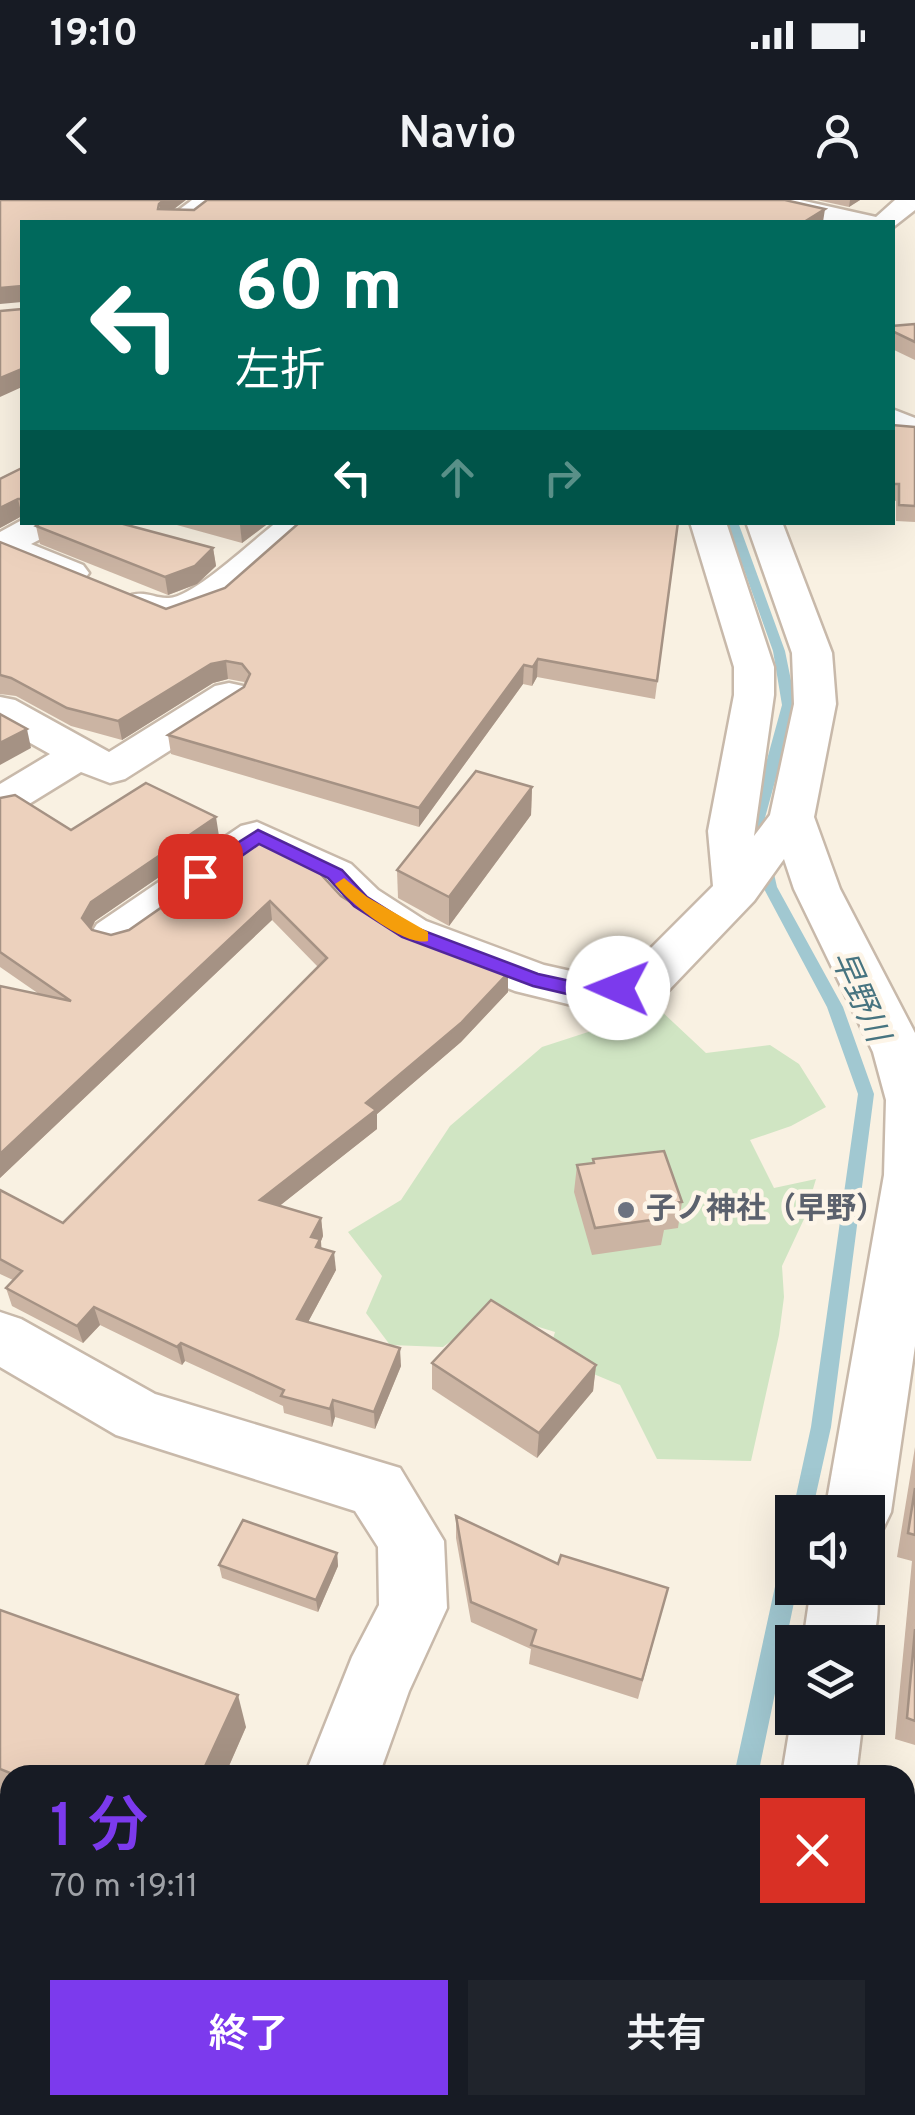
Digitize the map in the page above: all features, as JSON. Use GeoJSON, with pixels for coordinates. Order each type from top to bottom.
{"type":"FeatureCollection","features":[{"type":"Feature","properties":{"kind":"street"},"geometry":{"type":"LineString","coordinates":[[179,220],[210,200]]}},
{"type":"Feature","properties":{"kind":"street"},"geometry":{"type":"LineString","coordinates":[[763,200],[858,220]]}},
{"type":"Feature","properties":{"kind":"street"},"geometry":{"type":"LineString","coordinates":[[888,220],[911,200]]}},
{"type":"Feature","properties":{"kind":"street"},"geometry":{"type":"LineString","coordinates":[[39,525],[2,545],[168,612],[212,595],[231,555],[295,525]]}},
{"type":"Feature","properties":{"kind":"street"},"geometry":{"type":"LineString","coordinates":[[709,525],[754,667],[754,695],[730,831],[740,884]]}},
{"type":"Feature","properties":{"kind":"street"},"geometry":{"type":"LineString","coordinates":[[114,935],[258,836],[335,874],[360,902],[409,932],[533,980],[584,991],[647,982],[740,884],[785,828],[815,704],[812,653],[765,525]]}},
{"type":"Feature","properties":{"kind":"street"},"geometry":{"type":"LineString","coordinates":[[0,709],[110,770],[229,695]]}},
{"type":"Feature","properties":{"kind":"street"},"geometry":{"type":"LineString","coordinates":[[0,803],[80,754]]}},
{"type":"Feature","properties":{"kind":"street"},"geometry":{"type":"LineString","coordinates":[[785,828],[898,1052],[914,1100],[912,1175],[861,1495]]}},
{"type":"Feature","properties":{"kind":"street"},"geometry":{"type":"LineString","coordinates":[[0,1337],[138,1416],[377,1489],[411,1540],[413,1608],[377,1682],[346,1765]]}},
{"type":"Feature","properties":{"kind":"street"},"geometry":{"type":"LineString","coordinates":[[820,1765],[825,1735]]}},
{"type":"Feature","properties":{"kind":"green space"},"geometry":{"type":"Polygon","coordinates":[[[659,1009],[706,1053],[770,1045],[799,1064],[826,1107],[791,1126],[750,1140],[774,1188],[816,1179],[804,1219],[782,1266],[784,1297],[779,1335],[751,1461],[657,1459],[620,1385],[548,1355],[555,1332],[490,1312],[443,1347],[390,1345],[366,1313],[382,1276],[348,1232],[401,1200],[450,1126],[542,1047],[659,1009]]]}},
{"type":"Feature","properties":{"kind":"building"},"geometry":{"type":"Polygon","coordinates":[[[0,200],[164,200],[158,209],[194,210],[207,200],[785,200],[825,209],[807,220],[20,220],[20,286],[0,288],[0,200]]]}},
{"type":"Feature","properties":{"kind":"building"},"geometry":{"type":"Polygon","coordinates":[[[20,309],[20,370],[0,378],[0,311],[20,309]]]}},
{"type":"Feature","properties":{"kind":"building"},"geometry":{"type":"Polygon","coordinates":[[[915,324],[915,342],[895,332],[895,326],[915,324]]]}},
{"type":"Feature","properties":{"kind":"building"},"geometry":{"type":"Polygon","coordinates":[[[895,425],[915,427],[915,506],[899,505],[899,484],[895,484],[895,425]]]}},
{"type":"Feature","properties":{"kind":"building"},"geometry":{"type":"Polygon","coordinates":[[[20,469],[20,499],[0,508],[0,479],[20,469]]]}},
{"type":"Feature","properties":{"kind":"building"},"geometry":{"type":"Polygon","coordinates":[[[127,525],[213,548],[195,566],[165,577],[36,526],[127,525]]]}},
{"type":"Feature","properties":{"kind":"building"},"geometry":{"type":"Polygon","coordinates":[[[297,525],[678,525],[657,681],[538,659],[533,667],[524,665],[419,808],[168,735],[244,687],[250,674],[242,664],[211,664],[118,721],[67,708],[0,675],[0,542],[166,609],[225,588],[297,525]]]}},
{"type":"Feature","properties":{"kind":"building"},"geometry":{"type":"Polygon","coordinates":[[[0,714],[27,729],[0,743],[0,714]]]}},
{"type":"Feature","properties":{"kind":"building"},"geometry":{"type":"Polygon","coordinates":[[[476,771],[532,787],[449,897],[397,870],[476,771]]]}},
{"type":"Feature","properties":{"kind":"building"},"geometry":{"type":"Polygon","coordinates":[[[146,783],[216,817],[91,902],[82,918],[92,930],[111,935],[129,930],[258,840],[315,868],[341,896],[390,927],[508,973],[461,1023],[366,1103],[376,1110],[260,1200],[321,1218],[311,1237],[320,1239],[316,1247],[334,1252],[297,1319],[400,1348],[374,1412],[333,1400],[330,1409],[281,1396],[284,1390],[181,1343],[177,1347],[94,1307],[77,1326],[6,1288],[22,1271],[0,1259],[0,1190],[63,1223],[327,958],[270,901],[0,1154],[0,986],[71,1001],[0,952],[0,798],[15,795],[71,830],[146,783]]]}},
{"type":"Feature","properties":{"kind":"building","name":"子ノ神社（早野）"},"geometry":{"type":"Polygon","coordinates":[[[664,1151],[682,1202],[660,1204],[665,1218],[595,1228],[577,1165],[594,1163],[593,1159],[664,1151]]]}},
{"type":"Feature","properties":{"kind":"building"},"geometry":{"type":"Polygon","coordinates":[[[491,1300],[596,1365],[539,1433],[432,1363],[491,1300]]]}},
{"type":"Feature","properties":{"kind":"building"},"geometry":{"type":"Polygon","coordinates":[[[915,1488],[915,1535],[908,1533],[915,1488]]]}},
{"type":"Feature","properties":{"kind":"building"},"geometry":{"type":"Polygon","coordinates":[[[456,1516],[558,1564],[561,1555],[668,1588],[642,1680],[531,1645],[536,1630],[471,1602],[456,1516]]]}},
{"type":"Feature","properties":{"kind":"building"},"geometry":{"type":"Polygon","coordinates":[[[243,1520],[337,1553],[316,1600],[219,1565],[243,1520]]]}},
{"type":"Feature","properties":{"kind":"building"},"geometry":{"type":"Polygon","coordinates":[[[0,1610],[238,1695],[206,1765],[0,1765],[0,1610]]]}},
{"type":"Feature","properties":{"kind":"building"},"geometry":{"type":"Polygon","coordinates":[[[915,1629],[915,1721],[907,1718],[915,1629]]]}},
{"type":"Feature","properties":{"kind":"waterway","name":"早野川"},"geometry":{"type":"LineString","coordinates":[[733,525],[779,651],[789,705],[756,825],[770,887],[835,1007],[866,1094],[821,1427],[806,1495]]}},
{"type":"Feature","properties":{"kind":"waterway","name":"早野川"},"geometry":{"type":"LineString","coordinates":[[748,1765],[782,1605]]}},
{"type":"Feature","properties":{"kind":"slow traffic"},"geometry":{"type":"LineString","coordinates":[[344,884],[360,902],[421,937]]}},
{"type":"Feature","properties":{"kind":"place","name":"子ノ神社（早野）"},"geometry":{"type":"Point","coordinates":[626,1210]}},
{"type":"Feature","properties":{"kind":"route"},"geometry":{"type":"LineString","coordinates":[[200,876],[258,836],[335,874],[360,902],[409,932],[533,980],[584,991],[618,988]]}}]}
